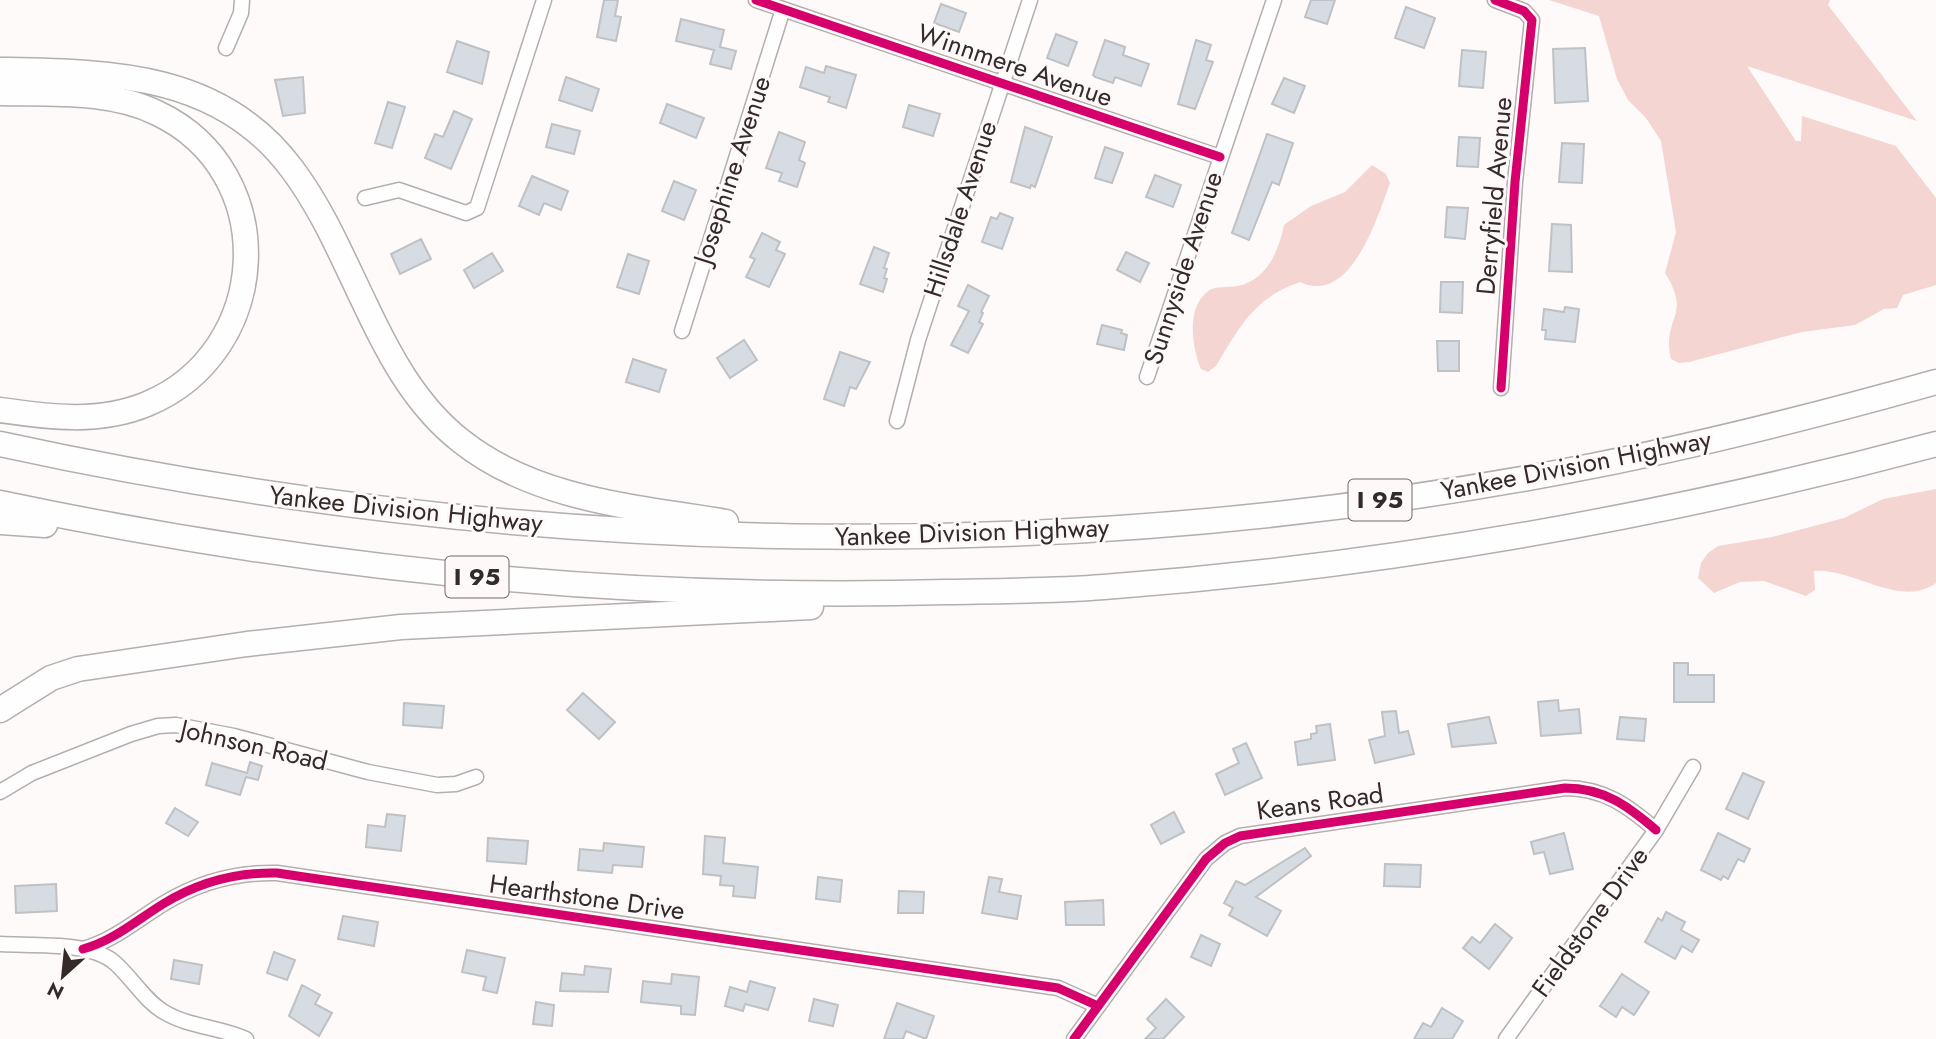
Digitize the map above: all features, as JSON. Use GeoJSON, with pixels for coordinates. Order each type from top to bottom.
{"type":"FeatureCollection","features":[{"type":"Feature","properties":{"kind":"highway"},"geometry":{"type":"LineString","coordinates":[[0,70],[140,78],[196,94],[250,126],[283,158],[305,188],[384,342],[418,398],[450,432],[489,460],[540,484],[586,497],[813,537]]}},
{"type":"Feature","properties":{"kind":"highway"},"geometry":{"type":"LineString","coordinates":[[0,93],[115,100],[149,109],[175,122],[207,151],[227,181],[241,212],[247,256],[242,293],[227,331],[203,365],[166,395],[134,409],[93,417],[59,417],[0,410]]}},
{"type":"Feature","properties":{"kind":"highway","name":"Yankee Division Highway"},"geometry":{"type":"LineString","coordinates":[[0,444],[190,482],[380,510],[599,530],[813,537],[961,535],[1121,527],[1252,516],[1502,482],[1648,454],[1936,382]]}},
{"type":"Feature","properties":{"kind":"highway","name":"I 95"},"geometry":{"type":"LineString","coordinates":[[0,503],[132,530],[330,561],[508,580],[696,592],[857,595],[959,592],[1101,587],[1430,551],[1719,497],[1936,444]]}},
{"type":"Feature","properties":{"kind":"highway"},"geometry":{"type":"LineString","coordinates":[[0,522],[132,530]]}},
{"type":"Feature","properties":{"kind":"highway"},"geometry":{"type":"LineString","coordinates":[[0,710],[51,678],[78,669],[273,641],[401,627],[760,612],[959,592]]}},
{"type":"Feature","properties":{"kind":"street"},"geometry":{"type":"LineString","coordinates":[[226,48],[241,13],[242,0]]}},
{"type":"Feature","properties":{"kind":"street"},"geometry":{"type":"LineString","coordinates":[[365,198],[399,190],[463,212],[473,212],[480,204],[544,0]]}},
{"type":"Feature","properties":{"kind":"street","name":"Winnmere Avenue"},"geometry":{"type":"LineString","coordinates":[[756,0],[1220,157]]}},
{"type":"Feature","properties":{"kind":"street","name":"Hillsdale Avenue"},"geometry":{"type":"LineString","coordinates":[[897,421],[918,340],[1030,0]]}},
{"type":"Feature","properties":{"kind":"street","name":"Sunnyside Avenue"},"geometry":{"type":"LineString","coordinates":[[1147,377],[1274,0]]}},
{"type":"Feature","properties":{"kind":"street","name":"Derryfield Avenue"},"geometry":{"type":"LineString","coordinates":[[1495,0],[1524,11],[1532,20],[1515,182],[1501,388]]}},
{"type":"Feature","properties":{"kind":"street","name":"Josephine Avenue"},"geometry":{"type":"LineString","coordinates":[[682,331],[783,9]]}},
{"type":"Feature","properties":{"kind":"street","name":"Johnson Road"},"geometry":{"type":"LineString","coordinates":[[0,792],[32,773],[131,734],[158,726],[176,725],[234,736],[368,772],[436,785],[456,784],[476,777]]}},
{"type":"Feature","properties":{"kind":"street","name":"Fieldstone Drive"},"geometry":{"type":"LineString","coordinates":[[1506,1039],[1656,831],[1693,767]]}},
{"type":"Feature","properties":{"kind":"street","name":"Keans Road"},"geometry":{"type":"LineString","coordinates":[[1074,1039],[1206,859],[1225,843],[1248,834],[1566,788],[1587,789],[1608,796],[1627,806],[1656,831]]}},
{"type":"Feature","properties":{"kind":"street","name":"Hearthstone Drive"},"geometry":{"type":"LineString","coordinates":[[83,949],[104,942],[196,887],[236,876],[277,873],[1058,988],[1098,1006]]}},
{"type":"Feature","properties":{"kind":"street"},"geometry":{"type":"LineString","coordinates":[[0,944],[83,949],[109,958],[152,1003],[168,1014],[246,1039]]}},
{"type":"Feature","properties":{"kind":"shaded area"},"geometry":{"type":"Polygon","coordinates":[[[1549,0],[1830,0],[1828,5],[1917,121],[1747,66],[1796,141],[1801,141],[1802,116],[1896,146],[1936,198],[1936,285],[1903,295],[1897,308],[1884,309],[1855,325],[1802,332],[1689,362],[1679,363],[1671,359],[1670,334],[1677,308],[1673,288],[1665,273],[1676,232],[1661,141],[1646,118],[1628,100],[1617,79],[1599,16],[1549,0]]]}},
{"type":"Feature","properties":{"kind":"shaded area"},"geometry":{"type":"Polygon","coordinates":[[[1372,165],[1386,174],[1390,183],[1369,236],[1347,271],[1333,282],[1318,286],[1300,282],[1271,296],[1241,326],[1216,366],[1208,372],[1201,369],[1193,339],[1194,318],[1200,299],[1213,288],[1238,286],[1257,277],[1275,254],[1284,225],[1311,206],[1345,192],[1372,165]]]}},
{"type":"Feature","properties":{"kind":"shaded area"},"geometry":{"type":"Polygon","coordinates":[[[1936,489],[1936,583],[1922,590],[1892,590],[1845,575],[1814,571],[1815,590],[1806,596],[1764,581],[1740,582],[1714,593],[1698,578],[1701,563],[1708,553],[1718,546],[1772,537],[1844,518],[1883,499],[1936,489]]]}},
{"type":"Feature","properties":{"kind":"building"},"geometry":{"type":"Polygon","coordinates":[[[604,0],[618,0],[615,16],[621,17],[616,41],[597,37],[604,0]]]}},
{"type":"Feature","properties":{"kind":"building"},"geometry":{"type":"Polygon","coordinates":[[[1311,0],[1335,0],[1327,24],[1305,17],[1311,0]]]}},
{"type":"Feature","properties":{"kind":"building"},"geometry":{"type":"Polygon","coordinates":[[[941,4],[966,13],[959,32],[934,23],[941,4]]]}},
{"type":"Feature","properties":{"kind":"building"},"geometry":{"type":"Polygon","coordinates":[[[1406,7],[1435,18],[1424,48],[1395,38],[1406,7]]]}},
{"type":"Feature","properties":{"kind":"building"},"geometry":{"type":"Polygon","coordinates":[[[681,19],[724,30],[720,47],[736,51],[731,69],[710,64],[714,50],[676,41],[681,19]]]}},
{"type":"Feature","properties":{"kind":"building"},"geometry":{"type":"Polygon","coordinates":[[[1056,34],[1077,42],[1068,66],[1047,58],[1056,34]]]}},
{"type":"Feature","properties":{"kind":"building"},"geometry":{"type":"Polygon","coordinates":[[[1105,40],[1125,47],[1123,55],[1149,64],[1141,86],[1115,77],[1113,83],[1093,75],[1105,40]]]}},
{"type":"Feature","properties":{"kind":"building"},"geometry":{"type":"Polygon","coordinates":[[[1196,40],[1211,45],[1206,60],[1213,62],[1195,109],[1178,104],[1196,40]]]}},
{"type":"Feature","properties":{"kind":"building"},"geometry":{"type":"Polygon","coordinates":[[[457,41],[489,52],[482,84],[447,72],[457,41]]]}},
{"type":"Feature","properties":{"kind":"building"},"geometry":{"type":"Polygon","coordinates":[[[1585,48],[1588,101],[1555,103],[1553,49],[1585,48]]]}},
{"type":"Feature","properties":{"kind":"building"},"geometry":{"type":"Polygon","coordinates":[[[1462,50],[1486,52],[1483,88],[1459,86],[1462,50]]]}},
{"type":"Feature","properties":{"kind":"building"},"geometry":{"type":"Polygon","coordinates":[[[826,66],[856,75],[846,108],[828,102],[830,97],[800,87],[806,67],[824,73],[826,66]]]}},
{"type":"Feature","properties":{"kind":"building"},"geometry":{"type":"Polygon","coordinates":[[[303,77],[305,113],[283,116],[275,80],[303,77]]]}},
{"type":"Feature","properties":{"kind":"building"},"geometry":{"type":"Polygon","coordinates":[[[566,77],[599,89],[592,111],[559,100],[566,77]]]}},
{"type":"Feature","properties":{"kind":"building"},"geometry":{"type":"Polygon","coordinates":[[[1284,78],[1305,86],[1294,113],[1272,104],[1284,78]]]}},
{"type":"Feature","properties":{"kind":"building"},"geometry":{"type":"Polygon","coordinates":[[[388,102],[405,107],[392,148],[375,143],[388,102]]]}},
{"type":"Feature","properties":{"kind":"building"},"geometry":{"type":"Polygon","coordinates":[[[667,104],[704,118],[696,138],[660,123],[667,104]]]}},
{"type":"Feature","properties":{"kind":"building"},"geometry":{"type":"Polygon","coordinates":[[[909,105],[940,114],[933,136],[903,127],[909,105]]]}},
{"type":"Feature","properties":{"kind":"building"},"geometry":{"type":"Polygon","coordinates":[[[454,111],[472,119],[451,169],[425,158],[435,134],[443,137],[454,111]]]}},
{"type":"Feature","properties":{"kind":"building"},"geometry":{"type":"Polygon","coordinates":[[[552,124],[580,131],[574,154],[546,147],[552,124]]]}},
{"type":"Feature","properties":{"kind":"building"},"geometry":{"type":"Polygon","coordinates":[[[1025,127],[1052,137],[1035,187],[1031,185],[1030,188],[1011,182],[1025,127]]]}},
{"type":"Feature","properties":{"kind":"building"},"geometry":{"type":"Polygon","coordinates":[[[779,132],[805,142],[799,160],[805,163],[797,187],[779,181],[782,173],[766,168],[779,132]]]}},
{"type":"Feature","properties":{"kind":"building"},"geometry":{"type":"Polygon","coordinates":[[[1267,134],[1293,143],[1279,185],[1272,182],[1249,240],[1232,233],[1267,134]]]}},
{"type":"Feature","properties":{"kind":"building"},"geometry":{"type":"Polygon","coordinates":[[[1459,137],[1480,138],[1478,167],[1457,166],[1459,137]]]}},
{"type":"Feature","properties":{"kind":"building"},"geometry":{"type":"Polygon","coordinates":[[[1562,143],[1584,144],[1582,183],[1559,182],[1562,143]]]}},
{"type":"Feature","properties":{"kind":"building"},"geometry":{"type":"Polygon","coordinates":[[[1105,147],[1123,153],[1112,183],[1095,178],[1105,147]]]}},
{"type":"Feature","properties":{"kind":"building"},"geometry":{"type":"Polygon","coordinates":[[[1155,175],[1181,185],[1173,207],[1146,197],[1155,175]]]}},
{"type":"Feature","properties":{"kind":"building"},"geometry":{"type":"Polygon","coordinates":[[[532,176],[568,191],[561,210],[544,203],[539,215],[519,206],[532,176]]]}},
{"type":"Feature","properties":{"kind":"building"},"geometry":{"type":"Polygon","coordinates":[[[674,181],[696,190],[684,220],[662,211],[674,181]]]}},
{"type":"Feature","properties":{"kind":"building"},"geometry":{"type":"Polygon","coordinates":[[[1447,207],[1468,208],[1465,239],[1445,237],[1447,207]]]}},
{"type":"Feature","properties":{"kind":"building"},"geometry":{"type":"Polygon","coordinates":[[[1000,213],[1013,218],[1002,249],[982,242],[991,217],[997,219],[1000,213]]]}},
{"type":"Feature","properties":{"kind":"building"},"geometry":{"type":"Polygon","coordinates":[[[1552,224],[1571,225],[1572,272],[1549,271],[1552,224]]]}},
{"type":"Feature","properties":{"kind":"building"},"geometry":{"type":"Polygon","coordinates":[[[762,233],[780,242],[776,250],[785,254],[769,287],[746,277],[755,259],[750,257],[762,233]]]}},
{"type":"Feature","properties":{"kind":"building"},"geometry":{"type":"Polygon","coordinates":[[[421,239],[431,259],[400,274],[391,254],[421,239]]]}},
{"type":"Feature","properties":{"kind":"building"},"geometry":{"type":"Polygon","coordinates":[[[874,247],[889,253],[884,268],[887,269],[884,278],[887,279],[883,292],[860,284],[874,247]]]}},
{"type":"Feature","properties":{"kind":"building"},"geometry":{"type":"Polygon","coordinates":[[[1126,252],[1149,263],[1140,282],[1117,270],[1126,252]]]}},
{"type":"Feature","properties":{"kind":"building"},"geometry":{"type":"Polygon","coordinates":[[[492,253],[503,271],[474,288],[464,270],[492,253]]]}},
{"type":"Feature","properties":{"kind":"building"},"geometry":{"type":"Polygon","coordinates":[[[628,254],[649,261],[639,294],[617,287],[628,254]]]}},
{"type":"Feature","properties":{"kind":"building"},"geometry":{"type":"Polygon","coordinates":[[[1441,282],[1463,282],[1462,313],[1440,312],[1441,282]]]}},
{"type":"Feature","properties":{"kind":"building"},"geometry":{"type":"Polygon","coordinates":[[[968,285],[989,296],[981,312],[983,313],[979,322],[983,324],[968,353],[951,345],[969,311],[958,306],[968,285]]]}},
{"type":"Feature","properties":{"kind":"building"},"geometry":{"type":"Polygon","coordinates":[[[1565,307],[1579,309],[1575,342],[1545,339],[1546,330],[1542,330],[1544,309],[1564,312],[1565,307]]]}},
{"type":"Feature","properties":{"kind":"building"},"geometry":{"type":"Polygon","coordinates":[[[1102,325],[1122,330],[1121,333],[1127,335],[1124,350],[1097,344],[1102,325]]]}},
{"type":"Feature","properties":{"kind":"building"},"geometry":{"type":"Polygon","coordinates":[[[744,340],[757,360],[730,378],[717,358],[744,340]]]}},
{"type":"Feature","properties":{"kind":"building"},"geometry":{"type":"Polygon","coordinates":[[[1437,341],[1459,341],[1459,371],[1438,371],[1437,341]]]}},
{"type":"Feature","properties":{"kind":"building"},"geometry":{"type":"Polygon","coordinates":[[[840,352],[870,362],[856,389],[850,387],[844,406],[824,399],[840,352]]]}},
{"type":"Feature","properties":{"kind":"building"},"geometry":{"type":"Polygon","coordinates":[[[633,359],[666,370],[659,392],[626,382],[633,359]]]}},
{"type":"Feature","properties":{"kind":"building"},"geometry":{"type":"Polygon","coordinates":[[[1674,663],[1688,663],[1688,675],[1714,675],[1714,702],[1674,702],[1674,663]]]}},
{"type":"Feature","properties":{"kind":"building"},"geometry":{"type":"Polygon","coordinates":[[[583,693],[615,722],[599,739],[567,710],[583,693]]]}},
{"type":"Feature","properties":{"kind":"building"},"geometry":{"type":"Polygon","coordinates":[[[1558,700],[1559,711],[1579,709],[1581,733],[1541,736],[1538,702],[1558,700]]]}},
{"type":"Feature","properties":{"kind":"building"},"geometry":{"type":"Polygon","coordinates":[[[404,703],[444,706],[442,728],[403,725],[404,703]]]}},
{"type":"Feature","properties":{"kind":"building"},"geometry":{"type":"Polygon","coordinates":[[[1396,711],[1399,733],[1408,731],[1414,754],[1375,763],[1369,740],[1385,736],[1382,712],[1396,711]]]}},
{"type":"Feature","properties":{"kind":"building"},"geometry":{"type":"Polygon","coordinates":[[[1489,717],[1496,743],[1452,747],[1448,724],[1489,717]]]}},
{"type":"Feature","properties":{"kind":"building"},"geometry":{"type":"Polygon","coordinates":[[[1620,717],[1646,719],[1644,741],[1617,739],[1620,717]]]}},
{"type":"Feature","properties":{"kind":"building"},"geometry":{"type":"Polygon","coordinates":[[[1330,724],[1335,760],[1298,765],[1295,742],[1311,739],[1311,734],[1317,733],[1316,726],[1330,724]]]}},
{"type":"Feature","properties":{"kind":"building"},"geometry":{"type":"Polygon","coordinates":[[[1246,743],[1262,778],[1225,795],[1216,774],[1239,763],[1233,749],[1246,743]]]}},
{"type":"Feature","properties":{"kind":"building"},"geometry":{"type":"Polygon","coordinates":[[[250,762],[262,766],[258,780],[246,777],[240,795],[206,785],[212,763],[247,773],[250,762]]]}},
{"type":"Feature","properties":{"kind":"building"},"geometry":{"type":"Polygon","coordinates":[[[1743,773],[1764,782],[1748,819],[1726,809],[1743,773]]]}},
{"type":"Feature","properties":{"kind":"building"},"geometry":{"type":"Polygon","coordinates":[[[175,808],[198,822],[188,836],[166,823],[175,808]]]}},
{"type":"Feature","properties":{"kind":"building"},"geometry":{"type":"Polygon","coordinates":[[[1174,812],[1184,832],[1161,844],[1151,825],[1174,812]]]}},
{"type":"Feature","properties":{"kind":"building"},"geometry":{"type":"Polygon","coordinates":[[[387,814],[405,816],[401,851],[366,847],[368,825],[385,827],[387,814]]]}},
{"type":"Feature","properties":{"kind":"building"},"geometry":{"type":"Polygon","coordinates":[[[1564,833],[1573,869],[1550,874],[1544,852],[1534,854],[1531,842],[1564,833]]]}},
{"type":"Feature","properties":{"kind":"building"},"geometry":{"type":"Polygon","coordinates":[[[1718,833],[1750,849],[1744,862],[1738,859],[1728,879],[1723,876],[1721,880],[1701,870],[1718,833]]]}},
{"type":"Feature","properties":{"kind":"building"},"geometry":{"type":"Polygon","coordinates":[[[705,836],[725,838],[723,863],[758,867],[755,898],[733,896],[734,886],[720,885],[721,876],[703,874],[705,836]]]}},
{"type":"Feature","properties":{"kind":"building"},"geometry":{"type":"Polygon","coordinates":[[[488,838],[528,841],[526,864],[487,861],[488,838]]]}},
{"type":"Feature","properties":{"kind":"building"},"geometry":{"type":"Polygon","coordinates":[[[604,843],[644,847],[642,867],[613,865],[612,873],[578,870],[580,849],[603,851],[604,843]]]}},
{"type":"Feature","properties":{"kind":"building"},"geometry":{"type":"Polygon","coordinates":[[[1305,848],[1311,856],[1256,897],[1281,911],[1267,936],[1229,915],[1233,908],[1224,903],[1236,881],[1245,885],[1305,848]]]}},
{"type":"Feature","properties":{"kind":"building"},"geometry":{"type":"Polygon","coordinates":[[[1385,864],[1421,865],[1420,887],[1384,886],[1385,864]]]}},
{"type":"Feature","properties":{"kind":"building"},"geometry":{"type":"Polygon","coordinates":[[[818,877],[842,880],[840,902],[816,899],[818,877]]]}},
{"type":"Feature","properties":{"kind":"building"},"geometry":{"type":"Polygon","coordinates":[[[989,877],[1002,879],[999,892],[1021,896],[1017,919],[982,913],[989,877]]]}},
{"type":"Feature","properties":{"kind":"building"},"geometry":{"type":"Polygon","coordinates":[[[56,884],[57,911],[16,913],[15,886],[56,884]]]}},
{"type":"Feature","properties":{"kind":"building"},"geometry":{"type":"Polygon","coordinates":[[[899,891],[924,892],[923,913],[898,913],[899,891]]]}},
{"type":"Feature","properties":{"kind":"building"},"geometry":{"type":"Polygon","coordinates":[[[1103,900],[1104,925],[1066,925],[1065,902],[1103,900]]]}},
{"type":"Feature","properties":{"kind":"building"},"geometry":{"type":"Polygon","coordinates":[[[1666,912],[1685,922],[1681,930],[1699,940],[1692,952],[1682,946],[1675,959],[1645,942],[1658,918],[1662,921],[1666,912]]]}},
{"type":"Feature","properties":{"kind":"building"},"geometry":{"type":"Polygon","coordinates":[[[343,916],[378,922],[374,946],[338,939],[343,916]]]}},
{"type":"Feature","properties":{"kind":"building"},"geometry":{"type":"Polygon","coordinates":[[[1495,924],[1512,938],[1489,969],[1463,948],[1472,937],[1480,943],[1495,924]]]}},
{"type":"Feature","properties":{"kind":"building"},"geometry":{"type":"Polygon","coordinates":[[[1201,935],[1220,944],[1211,966],[1191,957],[1201,935]]]}},
{"type":"Feature","properties":{"kind":"building"},"geometry":{"type":"Polygon","coordinates":[[[467,950],[505,958],[497,993],[483,990],[486,977],[462,972],[467,950]]]}},
{"type":"Feature","properties":{"kind":"building"},"geometry":{"type":"Polygon","coordinates":[[[274,952],[295,960],[287,980],[267,973],[274,952]]]}},
{"type":"Feature","properties":{"kind":"building"},"geometry":{"type":"Polygon","coordinates":[[[174,960],[202,965],[199,984],[171,979],[174,960]]]}},
{"type":"Feature","properties":{"kind":"building"},"geometry":{"type":"Polygon","coordinates":[[[585,966],[611,969],[608,992],[560,991],[562,973],[584,975],[585,966]]]}},
{"type":"Feature","properties":{"kind":"building"},"geometry":{"type":"Polygon","coordinates":[[[672,974],[699,977],[695,1015],[681,1014],[681,1006],[641,1002],[643,981],[671,984],[672,974]]]}},
{"type":"Feature","properties":{"kind":"building"},"geometry":{"type":"Polygon","coordinates":[[[1622,974],[1649,992],[1634,1015],[1622,1007],[1616,1017],[1600,1006],[1622,974]]]}},
{"type":"Feature","properties":{"kind":"building"},"geometry":{"type":"Polygon","coordinates":[[[750,981],[775,988],[768,1010],[745,1004],[743,1011],[725,1006],[730,987],[747,992],[750,981]]]}},
{"type":"Feature","properties":{"kind":"building"},"geometry":{"type":"Polygon","coordinates":[[[302,985],[320,995],[315,1004],[332,1013],[319,1036],[289,1016],[302,985]]]}},
{"type":"Feature","properties":{"kind":"building"},"geometry":{"type":"Polygon","coordinates":[[[814,999],[838,1005],[833,1026],[809,1021],[814,999]]]}},
{"type":"Feature","properties":{"kind":"building"},"geometry":{"type":"Polygon","coordinates":[[[1166,999],[1184,1017],[1163,1039],[1145,1039],[1156,1028],[1147,1019],[1166,999]]]}},
{"type":"Feature","properties":{"kind":"building"},"geometry":{"type":"Polygon","coordinates":[[[536,1002],[554,1005],[552,1026],[533,1024],[536,1002]]]}},
{"type":"Feature","properties":{"kind":"building"},"geometry":{"type":"Polygon","coordinates":[[[897,1003],[934,1016],[926,1039],[906,1031],[903,1039],[884,1039],[897,1003]]]}},
{"type":"Feature","properties":{"kind":"building"},"geometry":{"type":"Polygon","coordinates":[[[1442,1008],[1463,1021],[1452,1039],[1414,1039],[1423,1023],[1431,1027],[1442,1008]]]}},
{"type":"Feature","properties":{"kind":"cycle path"},"geometry":{"type":"LineString","coordinates":[[756,0],[1220,157]]}},
{"type":"Feature","properties":{"kind":"cycle path"},"geometry":{"type":"LineString","coordinates":[[1495,0],[1524,11],[1532,20],[1515,182],[1501,388]]}},
{"type":"Feature","properties":{"kind":"cycle path"},"geometry":{"type":"LineString","coordinates":[[1074,1039],[1206,859],[1225,843],[1240,836],[1565,788],[1592,791],[1615,800],[1656,830]]}},
{"type":"Feature","properties":{"kind":"cycle path"},"geometry":{"type":"LineString","coordinates":[[83,949],[115,935],[190,890],[247,874],[277,873],[1058,988],[1098,1006]]}}]}
